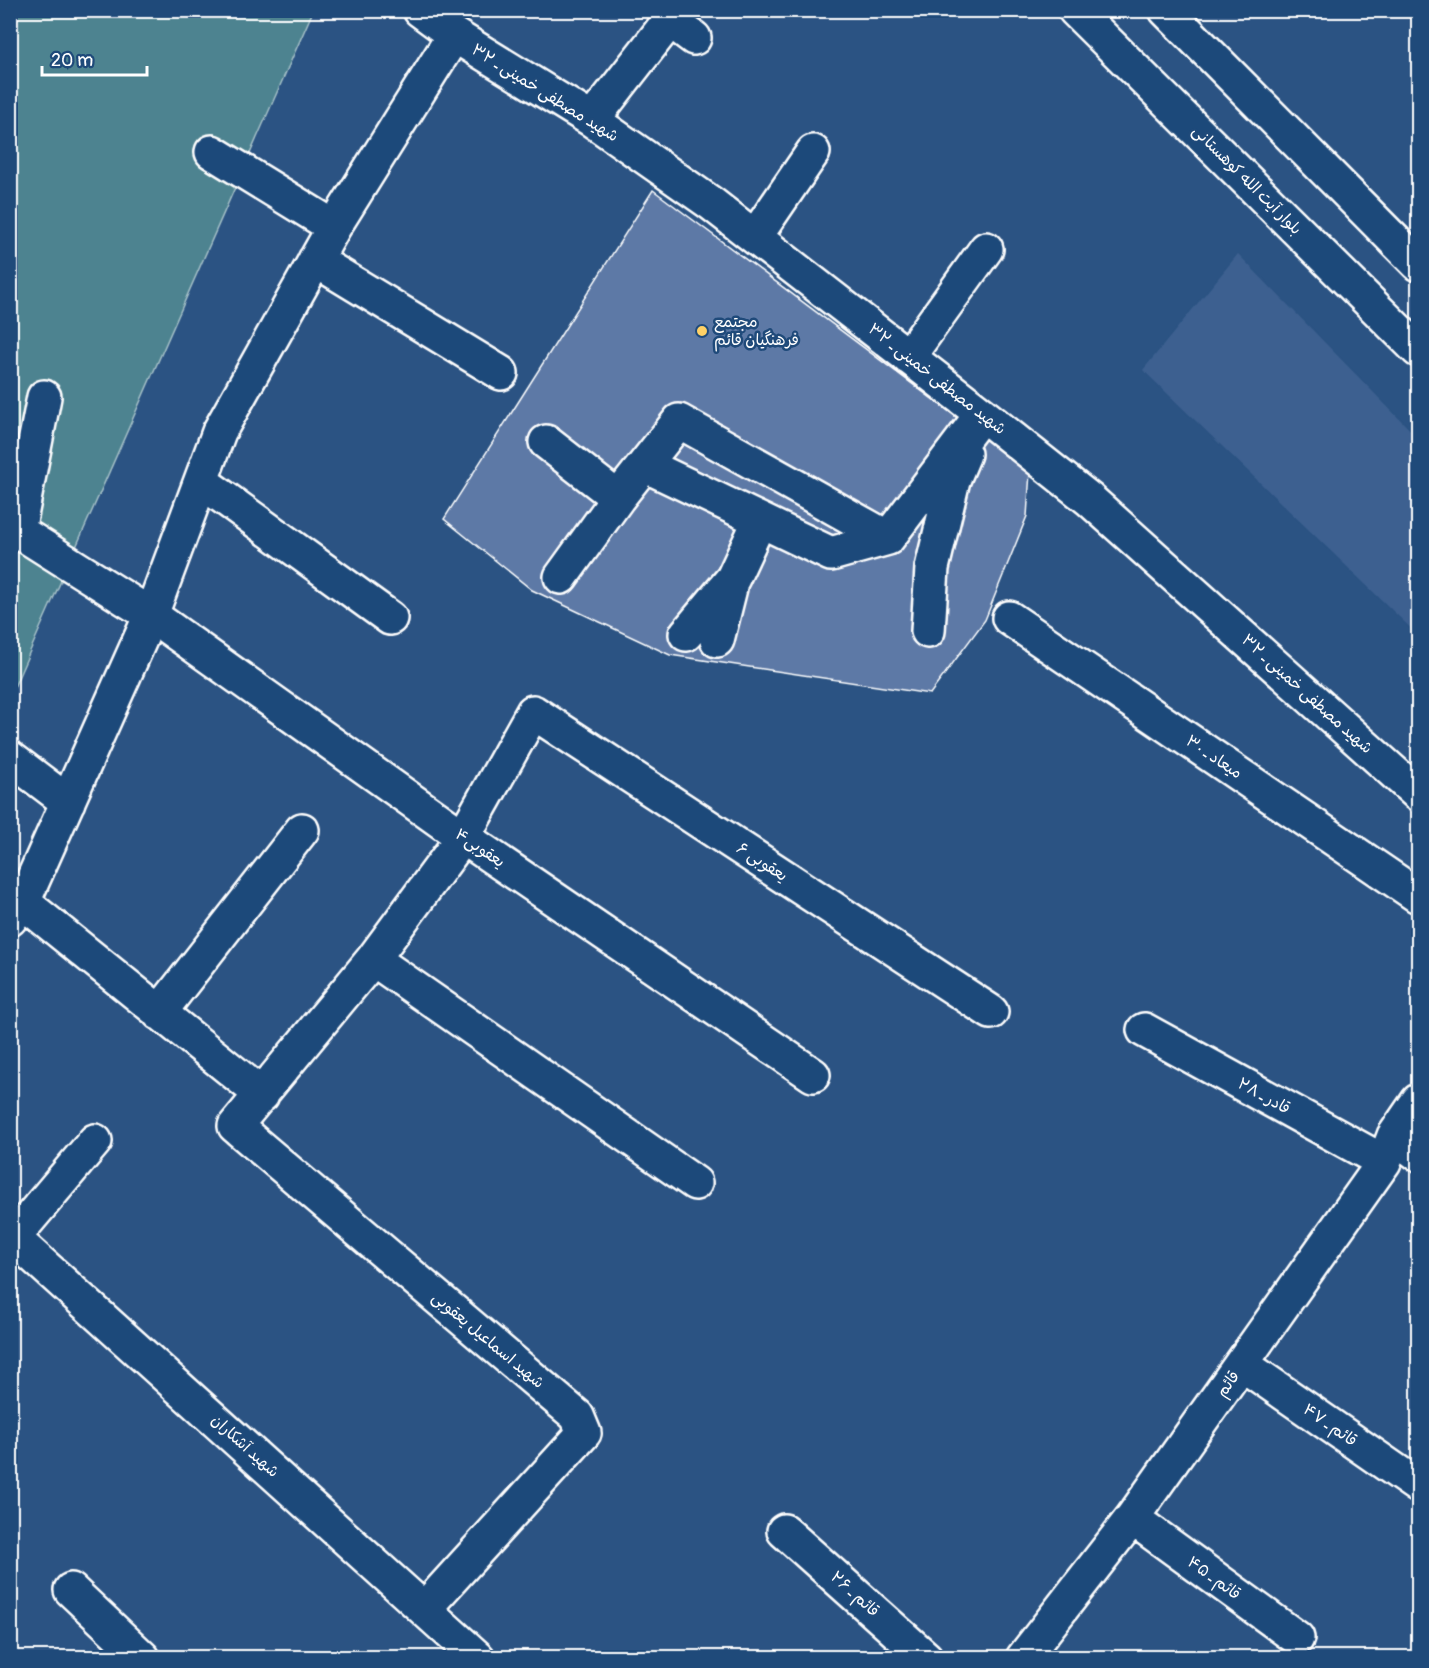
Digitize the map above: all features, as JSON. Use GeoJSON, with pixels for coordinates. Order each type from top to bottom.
{"type":"FeatureCollection","features":[{"type":"Feature","properties":{"kind":"street","name":"شهید مصطفی خمینی ـ ۳۲"},"geometry":{"type":"LineString","coordinates":[[420,10],[453,35],[592,120],[712,204],[982,414],[1089,499],[1419,794]]}},
{"type":"Feature","properties":{"kind":"street","name":"بلوار آیت الله کوهستانی"},"geometry":{"type":"LineString","coordinates":[[1075,10],[1419,350]]}},
{"type":"Feature","properties":{"kind":"street"},"geometry":{"type":"LineString","coordinates":[[1166,10],[1419,264]]}},
{"type":"Feature","properties":{"kind":"street"},"geometry":{"type":"LineString","coordinates":[[592,120],[681,23]]}},
{"type":"Feature","properties":{"kind":"street"},"geometry":{"type":"LineString","coordinates":[[453,35],[334,227],[219,432],[151,615],[17,911],[159,1012],[262,1095],[373,960],[463,837]]}},
{"type":"Feature","properties":{"kind":"street"},"geometry":{"type":"LineString","coordinates":[[212,152],[334,227]]}},
{"type":"Feature","properties":{"kind":"street"},"geometry":{"type":"LineString","coordinates":[[755,237],[813,152]]}},
{"type":"Feature","properties":{"kind":"street"},"geometry":{"type":"LineString","coordinates":[[908,357],[986,249]]}},
{"type":"Feature","properties":{"kind":"street"},"geometry":{"type":"LineString","coordinates":[[315,260],[501,373]]}},
{"type":"Feature","properties":{"kind":"street","name":"یعقوبی۴"},"geometry":{"type":"LineString","coordinates":[[45,397],[18,531],[151,615],[463,837],[813,1075]]}},
{"type":"Feature","properties":{"kind":"street"},"geometry":{"type":"LineString","coordinates":[[645,465],[831,554],[888,538],[982,414]]}},
{"type":"Feature","properties":{"kind":"street"},"geometry":{"type":"LineString","coordinates":[[928,631],[932,568],[953,480],[982,414]]}},
{"type":"Feature","properties":{"kind":"street"},"geometry":{"type":"LineString","coordinates":[[561,577],[618,498],[679,421],[888,538]]}},
{"type":"Feature","properties":{"kind":"street"},"geometry":{"type":"LineString","coordinates":[[546,442],[618,498]]}},
{"type":"Feature","properties":{"kind":"street"},"geometry":{"type":"LineString","coordinates":[[201,481],[390,618]]}},
{"type":"Feature","properties":{"kind":"street"},"geometry":{"type":"LineString","coordinates":[[701,637],[733,578],[760,520]]}},
{"type":"Feature","properties":{"kind":"street","name":"میعاد ـ ۳۰"},"geometry":{"type":"LineString","coordinates":[[1010,618],[1419,896]]}},
{"type":"Feature","properties":{"kind":"street","name":"یعقوبی ۶"},"geometry":{"type":"LineString","coordinates":[[463,837],[533,712],[991,1012]]}},
{"type":"Feature","properties":{"kind":"street"},"geometry":{"type":"LineString","coordinates":[[10,758],[68,802]]}},
{"type":"Feature","properties":{"kind":"street"},"geometry":{"type":"LineString","coordinates":[[159,1012],[302,830]]}},
{"type":"Feature","properties":{"kind":"street"},"geometry":{"type":"LineString","coordinates":[[373,960],[695,1184]]}},
{"type":"Feature","properties":{"kind":"street","name":"قادر ـ ۲۸"},"geometry":{"type":"LineString","coordinates":[[1144,1030],[1399,1151]]}},
{"type":"Feature","properties":{"kind":"street","name":"شهید اسماعیل یعقوبی"},"geometry":{"type":"LineString","coordinates":[[262,1095],[234,1126],[577,1416],[584,1433],[424,1609]]}},
{"type":"Feature","properties":{"kind":"street","name":"قائم"},"geometry":{"type":"LineString","coordinates":[[1023,1658],[1132,1518],[1399,1151],[1419,1101]]}},
{"type":"Feature","properties":{"kind":"street"},"geometry":{"type":"LineString","coordinates":[[12,1237],[95,1141]]}},
{"type":"Feature","properties":{"kind":"street","name":"شهید آشکاران"},"geometry":{"type":"LineString","coordinates":[[12,1237],[478,1658]]}},
{"type":"Feature","properties":{"kind":"street","name":"قائم ـ ۴۷"},"geometry":{"type":"LineString","coordinates":[[1242,1364],[1415,1478]]}},
{"type":"Feature","properties":{"kind":"street","name":"قائم ـ ۴۵"},"geometry":{"type":"LineString","coordinates":[[1132,1518],[1297,1638]]}},
{"type":"Feature","properties":{"kind":"street","name":"قائم ـ ۲۶"},"geometry":{"type":"LineString","coordinates":[[784,1531],[926,1658]]}},
{"type":"Feature","properties":{"kind":"street"},"geometry":{"type":"LineString","coordinates":[[71,1590],[143,1658]]}},
{"type":"Feature","properties":{"kind":"shaded area"},"geometry":{"type":"Polygon","coordinates":[[[1238,254],[1418,438],[1418,635],[1143,370],[1238,254]]]}},
{"type":"Feature","properties":{"kind":"green space"},"geometry":{"type":"Polygon","coordinates":[[[11,11],[313,11],[11,694],[11,11]]]}},
{"type":"Feature","properties":{"kind":"building","name":"مجتمع فرهنگیان قائم"},"geometry":{"type":"Polygon","coordinates":[[[653,190],[1030,472],[1027,516],[985,620],[930,694],[670,655],[532,590],[444,519],[653,190]]]}},
{"type":"Feature","properties":{"kind":"place","name":"مجتمع فرهنگیان قائم"},"geometry":{"type":"Point","coordinates":[702,331]}}]}
